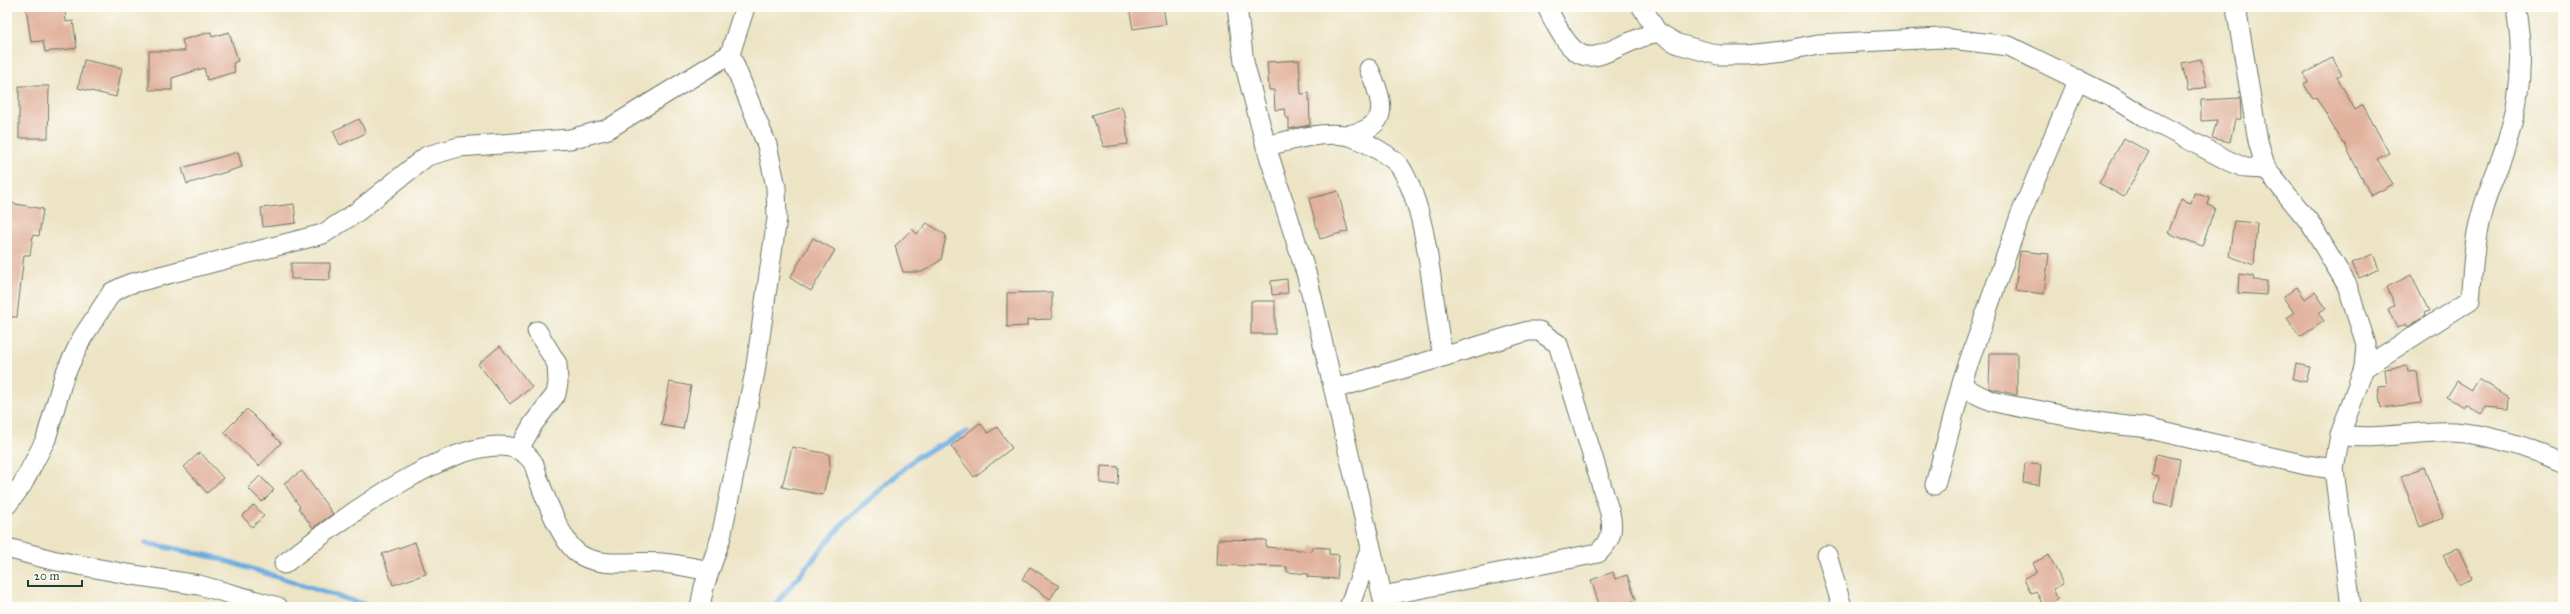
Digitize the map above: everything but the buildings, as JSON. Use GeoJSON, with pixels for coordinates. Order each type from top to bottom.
{"type":"FeatureCollection","features":[{"type":"Feature","properties":{"kind":"street"},"geometry":{"type":"LineString","coordinates":[[700,607],[709,571],[721,537],[755,372],[778,218],[776,187],[767,145],[730,54],[745,7]]}},
{"type":"Feature","properties":{"kind":"street"},"geometry":{"type":"LineString","coordinates":[[1237,7],[1244,62],[1266,146],[1307,276],[1370,550],[1384,602],[1598,553],[1609,542],[1613,528],[1558,344],[1539,331],[1528,331],[1334,389]]}},
{"type":"Feature","properties":{"kind":"street"},"geometry":{"type":"LineString","coordinates":[[1547,7],[1571,48],[1578,55],[1586,57],[1602,54],[1657,32]]}},
{"type":"Feature","properties":{"kind":"street"},"geometry":{"type":"LineString","coordinates":[[2236,7],[2258,141],[2266,169],[2310,223],[2347,285],[2366,344],[2364,368],[2340,435],[2334,469],[2351,607]]}},
{"type":"Feature","properties":{"kind":"street"},"geometry":{"type":"LineString","coordinates":[[1644,8],[1657,32],[1678,44],[1718,55],[1747,55],[1784,51],[1818,44],[1950,39],[2009,46],[2078,79],[2227,160],[2245,168],[2266,169]]}},
{"type":"Feature","properties":{"kind":"street"},"geometry":{"type":"LineString","coordinates":[[2364,368],[2470,300],[2474,250],[2480,216],[2507,143],[2515,109],[2522,45],[2517,16]]}},
{"type":"Feature","properties":{"kind":"street"},"geometry":{"type":"LineString","coordinates":[[7,505],[22,485],[46,439],[64,376],[82,338],[112,292],[129,284],[323,234],[357,212],[427,156],[459,147],[570,139],[608,129],[730,54]]}},
{"type":"Feature","properties":{"kind":"street"},"geometry":{"type":"LineString","coordinates":[[1266,146],[1323,134],[1346,135],[1361,133],[1373,127],[1381,114],[1380,96],[1369,69]]}},
{"type":"Feature","properties":{"kind":"street"},"geometry":{"type":"LineString","coordinates":[[1935,486],[1962,385],[2020,216],[2078,79]]}},
{"type":"Feature","properties":{"kind":"street"},"geometry":{"type":"LineString","coordinates":[[1346,135],[1363,142],[1400,167],[1416,202],[1428,259],[1439,334],[1446,356]]}},
{"type":"Feature","properties":{"kind":"street"},"geometry":{"type":"LineString","coordinates":[[519,449],[533,424],[556,394],[558,383],[557,364],[537,331]]}},
{"type":"Feature","properties":{"kind":"street"},"geometry":{"type":"LineString","coordinates":[[1962,385],[1977,396],[2008,406],[2116,426],[2141,427],[2306,465],[2334,469]]}},
{"type":"Feature","properties":{"kind":"street"},"geometry":{"type":"LineString","coordinates":[[2340,435],[2365,438],[2438,432],[2467,433],[2494,439],[2563,463]]}},
{"type":"Feature","properties":{"kind":"street"},"geometry":{"type":"LineString","coordinates":[[284,564],[325,532],[420,470],[453,456],[492,446],[510,446],[519,449],[533,462],[557,523],[568,543],[578,554],[594,561],[660,563],[709,571]]}},
{"type":"Feature","properties":{"kind":"street"},"geometry":{"type":"LineString","coordinates":[[7,548],[120,573],[200,585],[278,607]]}},
{"type":"Feature","properties":{"kind":"street"},"geometry":{"type":"LineString","coordinates":[[1349,607],[1370,550]]}},
{"type":"Feature","properties":{"kind":"street"},"geometry":{"type":"LineString","coordinates":[[1827,555],[1842,607]]}},
{"type":"Feature","properties":{"kind":"waterway"},"geometry":{"type":"LineString","coordinates":[[773,607],[845,521],[917,457],[967,432]]}},
{"type":"Feature","properties":{"kind":"waterway"},"geometry":{"type":"LineString","coordinates":[[146,543],[214,557],[372,607]]}}]}
